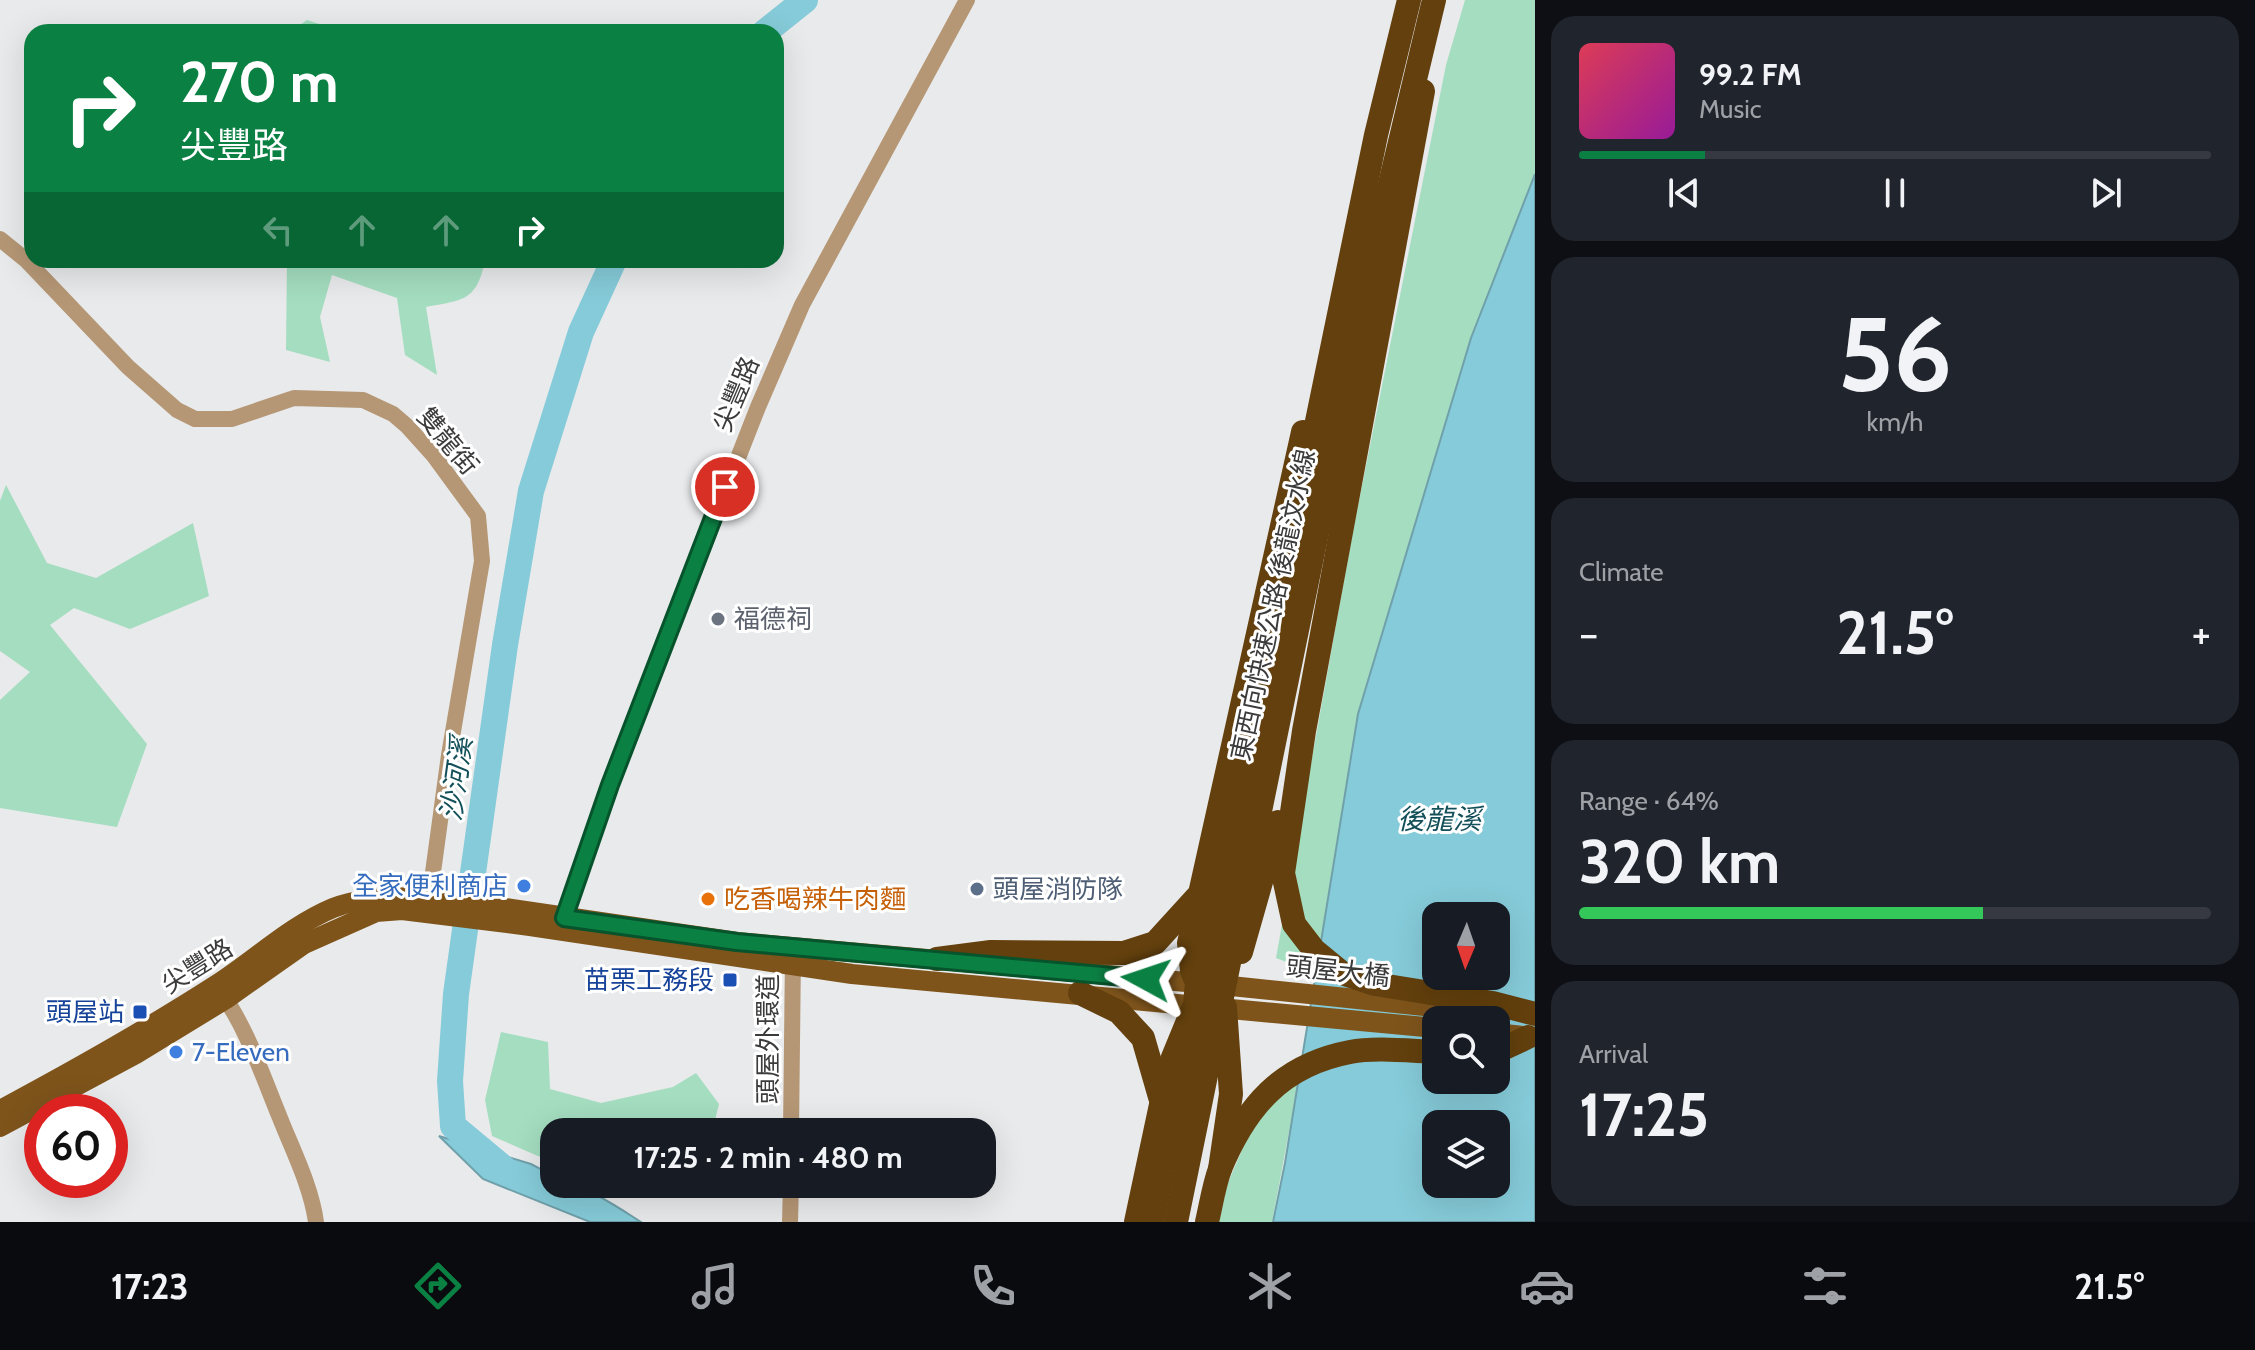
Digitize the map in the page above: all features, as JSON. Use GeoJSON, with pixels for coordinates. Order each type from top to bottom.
{"type":"FeatureCollection","features":[{"type":"Feature","properties":{"kind":"highway","name":"東西向快速公路 後龍汶水線"},"geometry":{"type":"LineString","coordinates":[[1152,1222],[1376,135],[1425,0]]}},
{"type":"Feature","properties":{"kind":"highway","name":"東西向快速公路 後龍汶水線"},"geometry":{"type":"LineString","coordinates":[[1176,1222],[1425,0]]}},
{"type":"Feature","properties":{"kind":"highway"},"geometry":{"type":"LineString","coordinates":[[1425,0],[1426,74],[1304,731],[1283,873],[1294,924],[1314,950],[1342,973],[1375,984],[1493,1003],[1533,1026],[1510,1042]]}},
{"type":"Feature","properties":{"kind":"highway"},"geometry":{"type":"LineString","coordinates":[[1136,1222],[1160,1099],[1196,994],[1189,943],[1356,189],[1376,135]]}},
{"type":"Feature","properties":{"kind":"highway"},"geometry":{"type":"LineString","coordinates":[[1207,1222],[1220,1169],[1231,1094],[1237,998],[1254,907],[1304,731]]}},
{"type":"Feature","properties":{"kind":"highway"},"geometry":{"type":"LineString","coordinates":[[937,959],[991,952],[1124,953],[1155,943],[1200,893]]}},
{"type":"Feature","properties":{"kind":"highway"},"geometry":{"type":"LineString","coordinates":[[1080,993],[1119,1012],[1143,1038],[1160,1099]]}},
{"type":"Feature","properties":{"kind":"highway"},"geometry":{"type":"LineString","coordinates":[[1220,1169],[1253,1108],[1278,1082],[1299,1070],[1352,1051],[1422,1052]]}},
{"type":"Feature","properties":{"kind":"main road","name":"尖豐路"},"geometry":{"type":"LineString","coordinates":[[0,1110],[338,926],[376,912],[428,905],[562,925]]}},
{"type":"Feature","properties":{"kind":"main road"},"geometry":{"type":"LineString","coordinates":[[562,925],[1080,993],[1196,994]]}},
{"type":"Feature","properties":{"kind":"main road"},"geometry":{"type":"LineString","coordinates":[[793,957],[937,959],[1237,998]]}},
{"type":"Feature","properties":{"kind":"main road","name":"尖豐路"},"geometry":{"type":"LineString","coordinates":[[0,1127],[136,1054],[221,992]]}},
{"type":"Feature","properties":{"kind":"main road","name":"頭屋大橋"},"geometry":{"type":"LineString","coordinates":[[1237,998],[1533,1026]]}},
{"type":"Feature","properties":{"kind":"main road","name":"頭屋大橋"},"geometry":{"type":"LineString","coordinates":[[1237,998],[1422,1026]]}},
{"type":"Feature","properties":{"kind":"main road"},"geometry":{"type":"LineString","coordinates":[[1510,1030],[1533,1026]]}},
{"type":"Feature","properties":{"kind":"street","name":"尖豐路"},"geometry":{"type":"LineString","coordinates":[[562,925],[666,636],[770,378],[802,305],[967,0]]}},
{"type":"Feature","properties":{"kind":"street","name":"雙龍街"},"geometry":{"type":"LineString","coordinates":[[0,239],[24,258]]}},
{"type":"Feature","properties":{"kind":"street","name":"雙龍街"},"geometry":{"type":"LineString","coordinates":[[34,268],[128,367],[177,410],[195,419],[232,419],[294,398],[363,400],[393,414],[407,426],[434,456],[478,516],[482,561],[449,755],[428,905]]}},
{"type":"Feature","properties":{"kind":"street","name":"頭屋外環道"},"geometry":{"type":"LineString","coordinates":[[791,1118],[793,957]]}},
{"type":"Feature","properties":{"kind":"street"},"geometry":{"type":"LineString","coordinates":[[221,992],[259,1068],[298,1163],[314,1207],[316,1222]]}},
{"type":"Feature","properties":{"kind":"street"},"geometry":{"type":"LineString","coordinates":[[790,1222],[791,1198]]}},
{"type":"Feature","properties":{"kind":"green space"},"geometry":{"type":"Polygon","coordinates":[[[1465,0],[1535,0],[1535,174],[1471,338],[1358,713],[1316,973],[1276,958],[1353,531],[1446,65],[1465,0]]]}},
{"type":"Feature","properties":{"kind":"green space"},"geometry":{"type":"Polygon","coordinates":[[[287,268],[483,268],[477,284],[466,297],[426,307],[437,375],[405,355],[397,298],[332,275],[320,317],[330,362],[286,350],[287,268]]]}},
{"type":"Feature","properties":{"kind":"green space"},"geometry":{"type":"Polygon","coordinates":[[[6,485],[47,563],[96,578],[193,523],[209,596],[130,629],[74,608],[50,625],[147,744],[117,827],[0,808],[0,700],[30,672],[0,651],[0,501],[6,485]]]}},
{"type":"Feature","properties":{"kind":"green space"},"geometry":{"type":"Polygon","coordinates":[[[501,1032],[548,1042],[550,1089],[601,1103],[673,1087],[696,1073],[719,1104],[716,1118],[540,1118],[540,1157],[492,1136],[485,1100],[501,1032]]]}},
{"type":"Feature","properties":{"kind":"green space"},"geometry":{"type":"Polygon","coordinates":[[[1298,1084],[1272,1222],[1219,1222],[1227,1185],[1245,1143],[1269,1102],[1298,1084]]]}},
{"type":"Feature","properties":{"kind":"water","name":"後龍溪"},"geometry":{"type":"Polygon","coordinates":[[[1535,174],[1535,1222],[1273,1222],[1358,714],[1471,338],[1535,174]]]}},
{"type":"Feature","properties":{"kind":"water"},"geometry":{"type":"Polygon","coordinates":[[[439,1136],[540,1169],[540,1198],[600,1198],[641,1222],[590,1222],[483,1179],[439,1136]]]}},
{"type":"Feature","properties":{"kind":"waterway","name":"沙河溪"},"geometry":{"type":"LineString","coordinates":[[775,24],[805,0]]}},
{"type":"Feature","properties":{"kind":"waterway","name":"沙河溪"},"geometry":{"type":"LineString","coordinates":[[507,1171],[453,1126],[450,1081],[456,994],[505,645],[531,491],[581,332],[610,268]]}},
{"type":"Feature","properties":{"kind":"place","name":"福德祠"},"geometry":{"type":"Point","coordinates":[718,619]}},
{"type":"Feature","properties":{"kind":"place","name":"全家便利商店"},"geometry":{"type":"Point","coordinates":[524,886]}},
{"type":"Feature","properties":{"kind":"place","name":"頭屋消防隊"},"geometry":{"type":"Point","coordinates":[977,889]}},
{"type":"Feature","properties":{"kind":"place","name":"吃香喝辣牛肉麵"},"geometry":{"type":"Point","coordinates":[708,899]}},
{"type":"Feature","properties":{"kind":"place","name":"苗栗工務段"},"geometry":{"type":"Point","coordinates":[730,980]}},
{"type":"Feature","properties":{"kind":"place","name":"頭屋站"},"geometry":{"type":"Point","coordinates":[140,1012]}},
{"type":"Feature","properties":{"kind":"place","name":"7-Eleven"},"geometry":{"type":"Point","coordinates":[176,1052]}},
{"type":"Feature","properties":{"kind":"route"},"geometry":{"type":"LineString","coordinates":[[725,487],[610,785],[564,918],[737,942],[1146,979]]}}]}
